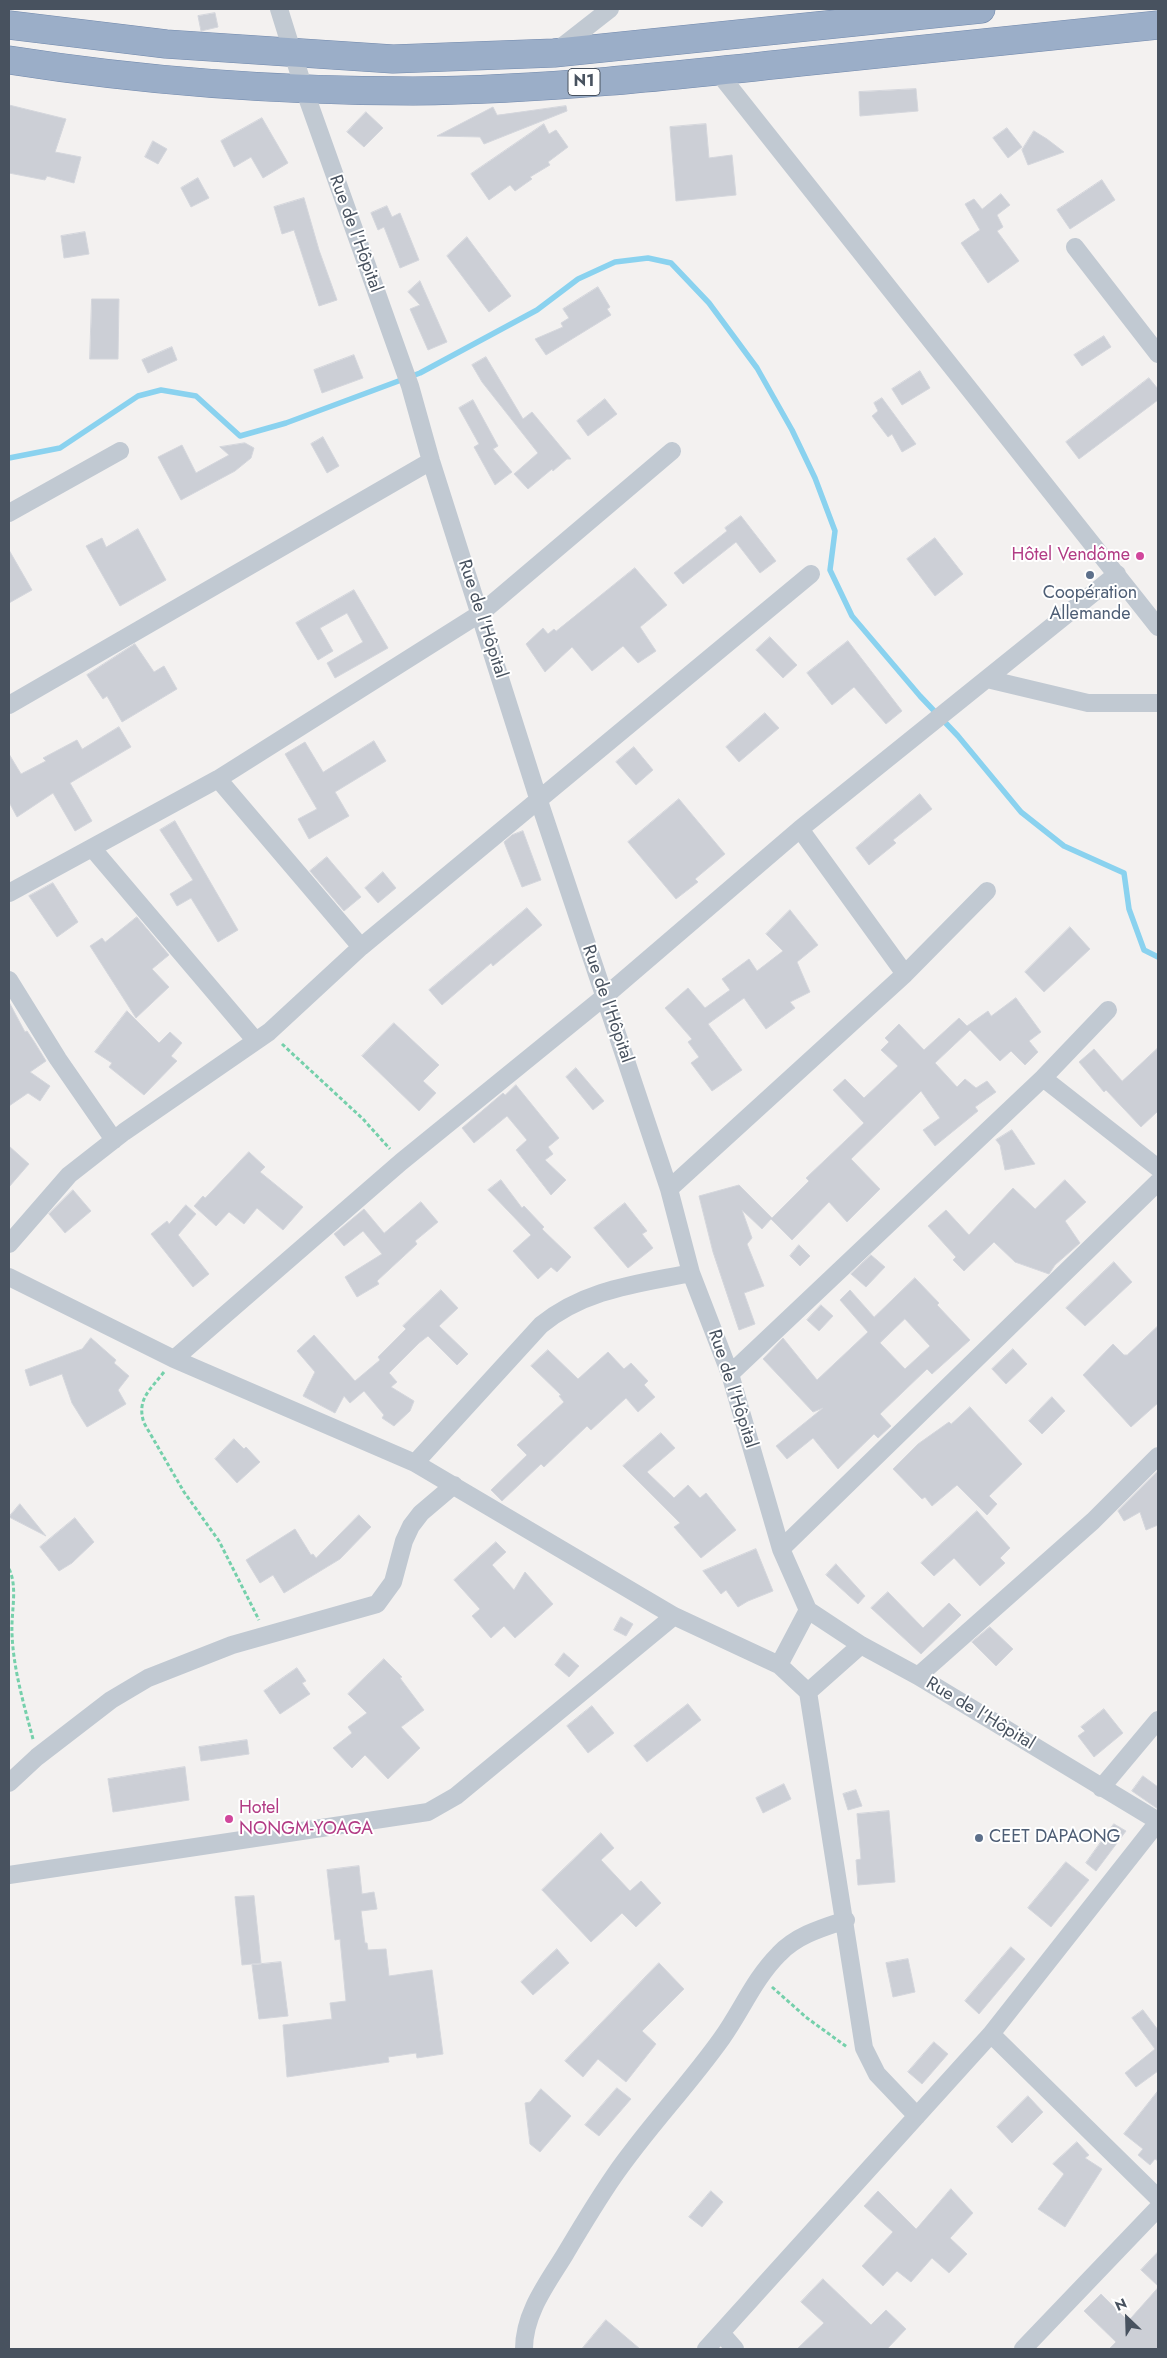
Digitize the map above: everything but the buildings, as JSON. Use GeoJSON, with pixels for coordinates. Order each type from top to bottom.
{"type":"FeatureCollection","features":[{"type":"Feature","properties":{"kind":"highway","name":"N1"},"geometry":{"type":"LineString","coordinates":[[9,25],[166,44],[293,54],[393,58],[554,53],[981,9]]}},
{"type":"Feature","properties":{"kind":"highway","name":"N1"},"geometry":{"type":"LineString","coordinates":[[9,60],[188,82],[304,90],[415,91],[551,85],[717,71],[1158,25]]}},
{"type":"Feature","properties":{"kind":"street","name":"Rue de l'Hôpital"},"geometry":{"type":"LineString","coordinates":[[279,9],[304,90],[407,378],[431,461],[481,613],[539,801],[669,1189],[691,1273],[730,1374],[781,1549],[808,1610],[861,1645],[918,1676],[1158,1821]]}},
{"type":"Feature","properties":{"kind":"street"},"geometry":{"type":"LineString","coordinates":[[554,53],[610,9]]}},
{"type":"Feature","properties":{"kind":"street"},"geometry":{"type":"LineString","coordinates":[[717,71],[1158,628]]}},
{"type":"Feature","properties":{"kind":"street"},"geometry":{"type":"LineString","coordinates":[[1074,247],[1158,354]]}},
{"type":"Feature","properties":{"kind":"street"},"geometry":{"type":"LineString","coordinates":[[9,512],[120,451]]}},
{"type":"Feature","properties":{"kind":"street"},"geometry":{"type":"LineString","coordinates":[[9,893],[218,779],[481,613],[672,451]]}},
{"type":"Feature","properties":{"kind":"street"},"geometry":{"type":"LineString","coordinates":[[9,705],[431,461]]}},
{"type":"Feature","properties":{"kind":"street"},"geometry":{"type":"LineString","coordinates":[[9,1244],[69,1175],[114,1140],[262,1036],[361,947],[811,574]]}},
{"type":"Feature","properties":{"kind":"street"},"geometry":{"type":"LineString","coordinates":[[174,1359],[401,1162],[604,997],[800,829],[1117,574]]}},
{"type":"Feature","properties":{"kind":"street"},"geometry":{"type":"LineString","coordinates":[[987,679],[1088,703],[1158,703]]}},
{"type":"Feature","properties":{"kind":"street"},"geometry":{"type":"LineString","coordinates":[[218,779],[361,947]]}},
{"type":"Feature","properties":{"kind":"street"},"geometry":{"type":"LineString","coordinates":[[800,829],[905,974]]}},
{"type":"Feature","properties":{"kind":"street"},"geometry":{"type":"LineString","coordinates":[[92,848],[262,1036]]}},
{"type":"Feature","properties":{"kind":"street"},"geometry":{"type":"LineString","coordinates":[[669,1189],[905,974],[987,891]]}},
{"type":"Feature","properties":{"kind":"street"},"geometry":{"type":"LineString","coordinates":[[9,980],[58,1059],[114,1140]]}},
{"type":"Feature","properties":{"kind":"street"},"geometry":{"type":"LineString","coordinates":[[730,1374],[1042,1078],[1108,1010]]}},
{"type":"Feature","properties":{"kind":"street"},"geometry":{"type":"LineString","coordinates":[[1042,1078],[1158,1168]]}},
{"type":"Feature","properties":{"kind":"street"},"geometry":{"type":"LineString","coordinates":[[781,1549],[1158,1182]]}},
{"type":"Feature","properties":{"kind":"street"},"geometry":{"type":"LineString","coordinates":[[415,1463],[541,1325],[558,1311],[582,1298],[616,1288],[691,1273]]}},
{"type":"Feature","properties":{"kind":"street"},"geometry":{"type":"LineString","coordinates":[[9,1277],[174,1359],[415,1463],[674,1616],[779,1665],[808,1692],[846,1920],[864,2048],[877,2074],[917,2116]]}},
{"type":"Feature","properties":{"kind":"street"},"geometry":{"type":"LineString","coordinates":[[918,1676],[1093,1521],[1158,1456]]}},
{"type":"Feature","properties":{"kind":"street"},"geometry":{"type":"LineString","coordinates":[[9,1783],[37,1757],[111,1700],[141,1681],[232,1645],[377,1604],[393,1582],[404,1541],[411,1526],[421,1513],[454,1485]]}},
{"type":"Feature","properties":{"kind":"street"},"geometry":{"type":"LineString","coordinates":[[779,1665],[808,1610]]}},
{"type":"Feature","properties":{"kind":"street"},"geometry":{"type":"LineString","coordinates":[[9,1876],[428,1812],[456,1796],[674,1616]]}},
{"type":"Feature","properties":{"kind":"street"},"geometry":{"type":"LineString","coordinates":[[808,1692],[861,1645]]}},
{"type":"Feature","properties":{"kind":"street"},"geometry":{"type":"LineString","coordinates":[[1101,1788],[1158,1720]]}},
{"type":"Feature","properties":{"kind":"street"},"geometry":{"type":"LineString","coordinates":[[706,2349],[991,2034],[1158,1821]]}},
{"type":"Feature","properties":{"kind":"street"},"geometry":{"type":"LineString","coordinates":[[524,2349],[529,2320],[540,2295],[570,2246],[615,2176],[738,2015],[759,1975],[780,1952],[797,1940],[814,1930],[846,1920]]}},
{"type":"Feature","properties":{"kind":"street"},"geometry":{"type":"LineString","coordinates":[[991,2034],[1158,2198]]}},
{"type":"Feature","properties":{"kind":"street"},"geometry":{"type":"LineString","coordinates":[[1023,2349],[1158,2208]]}},
{"type":"Feature","properties":{"kind":"street"},"geometry":{"type":"LineString","coordinates":[[721,2333],[736,2349]]}},
{"type":"Feature","properties":{"kind":"path"},"geometry":{"type":"LineString","coordinates":[[262,1036],[363,1118],[401,1162]]}},
{"type":"Feature","properties":{"kind":"path"},"geometry":{"type":"LineString","coordinates":[[174,1359],[141,1402],[141,1414],[184,1492],[219,1541],[266,1635]]}},
{"type":"Feature","properties":{"kind":"path"},"geometry":{"type":"LineString","coordinates":[[9,1569],[13,1578],[12,1634],[22,1700],[37,1757]]}},
{"type":"Feature","properties":{"kind":"path"},"geometry":{"type":"LineString","coordinates":[[759,1975],[828,2035],[869,2061]]}},
{"type":"Feature","properties":{"kind":"waterway"},"geometry":{"type":"LineString","coordinates":[[9,458],[60,448],[138,396],[161,390],[196,396],[240,436],[286,423],[420,373],[537,310],[578,279],[615,262],[648,258],[671,263],[709,303],[757,368],[792,430],[815,478],[835,531],[830,570],[852,616],[920,696],[958,736],[1021,812],[1064,846],[1124,873],[1129,909],[1144,950],[1158,957]]}},
{"type":"Feature","properties":{"kind":"place","name":"Hôtel Vendôme"},"geometry":{"type":"Point","coordinates":[1140,556]}},
{"type":"Feature","properties":{"kind":"place","name":"Coopération Allemande"},"geometry":{"type":"Point","coordinates":[1090,575]}},
{"type":"Feature","properties":{"kind":"place","name":"Hotel NONGM-YOAGA"},"geometry":{"type":"Point","coordinates":[229,1819]}},
{"type":"Feature","properties":{"kind":"place","name":"CEET DAPAONG"},"geometry":{"type":"Point","coordinates":[979,1838]}}]}
